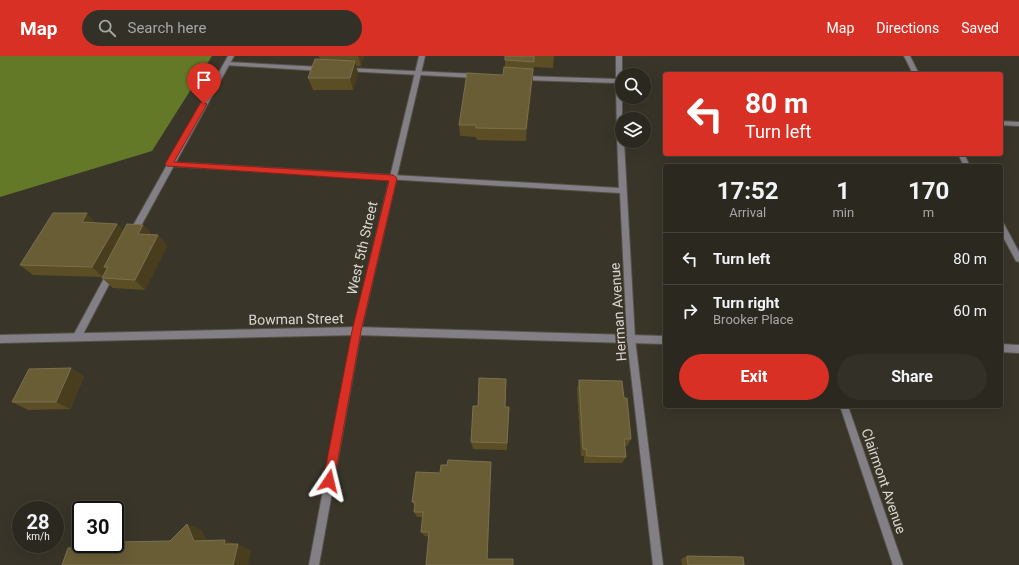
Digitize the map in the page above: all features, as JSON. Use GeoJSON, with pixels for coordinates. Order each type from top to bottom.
{"type":"FeatureCollection","features":[{"type":"Feature","properties":{"kind":"street"},"geometry":{"type":"LineString","coordinates":[[129,240],[169,164],[231,56]]}},
{"type":"Feature","properties":{"kind":"street","name":"West 5th Street"},"geometry":{"type":"LineString","coordinates":[[314,565],[357,331],[422,56]]}},
{"type":"Feature","properties":{"kind":"street","name":"Herman Avenue"},"geometry":{"type":"LineString","coordinates":[[620,56],[620,68]]}},
{"type":"Feature","properties":{"kind":"street"},"geometry":{"type":"LineString","coordinates":[[907,56],[915,72]]}},
{"type":"Feature","properties":{"kind":"street"},"geometry":{"type":"LineString","coordinates":[[226,64],[330,69]]}},
{"type":"Feature","properties":{"kind":"street"},"geometry":{"type":"LineString","coordinates":[[338,70],[480,76]]}},
{"type":"Feature","properties":{"kind":"street"},"geometry":{"type":"LineString","coordinates":[[519,77],[615,81]]}},
{"type":"Feature","properties":{"kind":"street","name":"Herman Avenue"},"geometry":{"type":"LineString","coordinates":[[621,104],[623,191],[631,339],[658,565]]}},
{"type":"Feature","properties":{"kind":"street"},"geometry":{"type":"LineString","coordinates":[[1003,123],[1019,124]]}},
{"type":"Feature","properties":{"kind":"street"},"geometry":{"type":"LineString","coordinates":[[169,164],[623,191]]}},
{"type":"Feature","properties":{"kind":"street"},"geometry":{"type":"LineString","coordinates":[[1003,230],[1019,259]]}},
{"type":"Feature","properties":{"kind":"street"},"geometry":{"type":"LineString","coordinates":[[77,337],[114,268]]}},
{"type":"Feature","properties":{"kind":"street","name":"Bowman Street"},"geometry":{"type":"LineString","coordinates":[[0,339],[357,331],[663,340]]}},
{"type":"Feature","properties":{"kind":"street"},"geometry":{"type":"LineString","coordinates":[[1003,348],[1019,349]]}},
{"type":"Feature","properties":{"kind":"street","name":"Clairmont Avenue"},"geometry":{"type":"LineString","coordinates":[[845,408],[898,565]]}},
{"type":"Feature","properties":{"kind":"green space"},"geometry":{"type":"Polygon","coordinates":[[[0,56],[212,56],[152,151],[0,197],[0,56]]]}},
{"type":"Feature","properties":{"kind":"building"},"geometry":{"type":"Polygon","coordinates":[[[505,56],[534,56],[534,62],[505,60],[505,56]]]}},
{"type":"Feature","properties":{"kind":"building"},"geometry":{"type":"Polygon","coordinates":[[[315,59],[355,61],[350,78],[308,78],[315,59]]]}},
{"type":"Feature","properties":{"kind":"building"},"geometry":{"type":"Polygon","coordinates":[[[504,67],[533,69],[526,129],[476,128],[476,125],[459,125],[467,73],[503,75],[504,67]]]}},
{"type":"Feature","properties":{"kind":"building"},"geometry":{"type":"Polygon","coordinates":[[[53,213],[87,213],[82,222],[117,224],[92,267],[20,265],[53,213]]]}},
{"type":"Feature","properties":{"kind":"building"},"geometry":{"type":"Polygon","coordinates":[[[127,224],[143,225],[138,234],[158,235],[135,280],[102,278],[108,267],[104,267],[127,224]]]}},
{"type":"Feature","properties":{"kind":"building"},"geometry":{"type":"Polygon","coordinates":[[[71,368],[56,402],[12,402],[29,369],[71,368]]]}},
{"type":"Feature","properties":{"kind":"building"},"geometry":{"type":"Polygon","coordinates":[[[479,378],[506,379],[505,407],[509,407],[507,443],[471,442],[473,406],[478,406],[479,378]]]}},
{"type":"Feature","properties":{"kind":"building"},"geometry":{"type":"Polygon","coordinates":[[[579,380],[622,381],[624,398],[627,398],[631,439],[624,439],[626,457],[587,456],[586,449],[583,449],[579,380]]]}},
{"type":"Feature","properties":{"kind":"building"},"geometry":{"type":"Polygon","coordinates":[[[448,460],[491,462],[487,559],[513,559],[513,565],[426,565],[429,532],[421,532],[423,512],[414,512],[415,502],[412,502],[416,472],[440,473],[441,465],[447,465],[448,460]]]}},
{"type":"Feature","properties":{"kind":"building"},"geometry":{"type":"Polygon","coordinates":[[[187,524],[194,541],[225,540],[224,544],[238,544],[233,565],[62,565],[68,548],[72,548],[72,553],[124,553],[124,542],[170,541],[187,524]]]}},
{"type":"Feature","properties":{"kind":"building"},"geometry":{"type":"Polygon","coordinates":[[[687,556],[743,557],[744,565],[688,565],[687,556]]]}},
{"type":"Feature","properties":{"kind":"route"},"geometry":{"type":"LineString","coordinates":[[204,104],[169,164],[393,178],[357,331],[329,481]]}}]}
